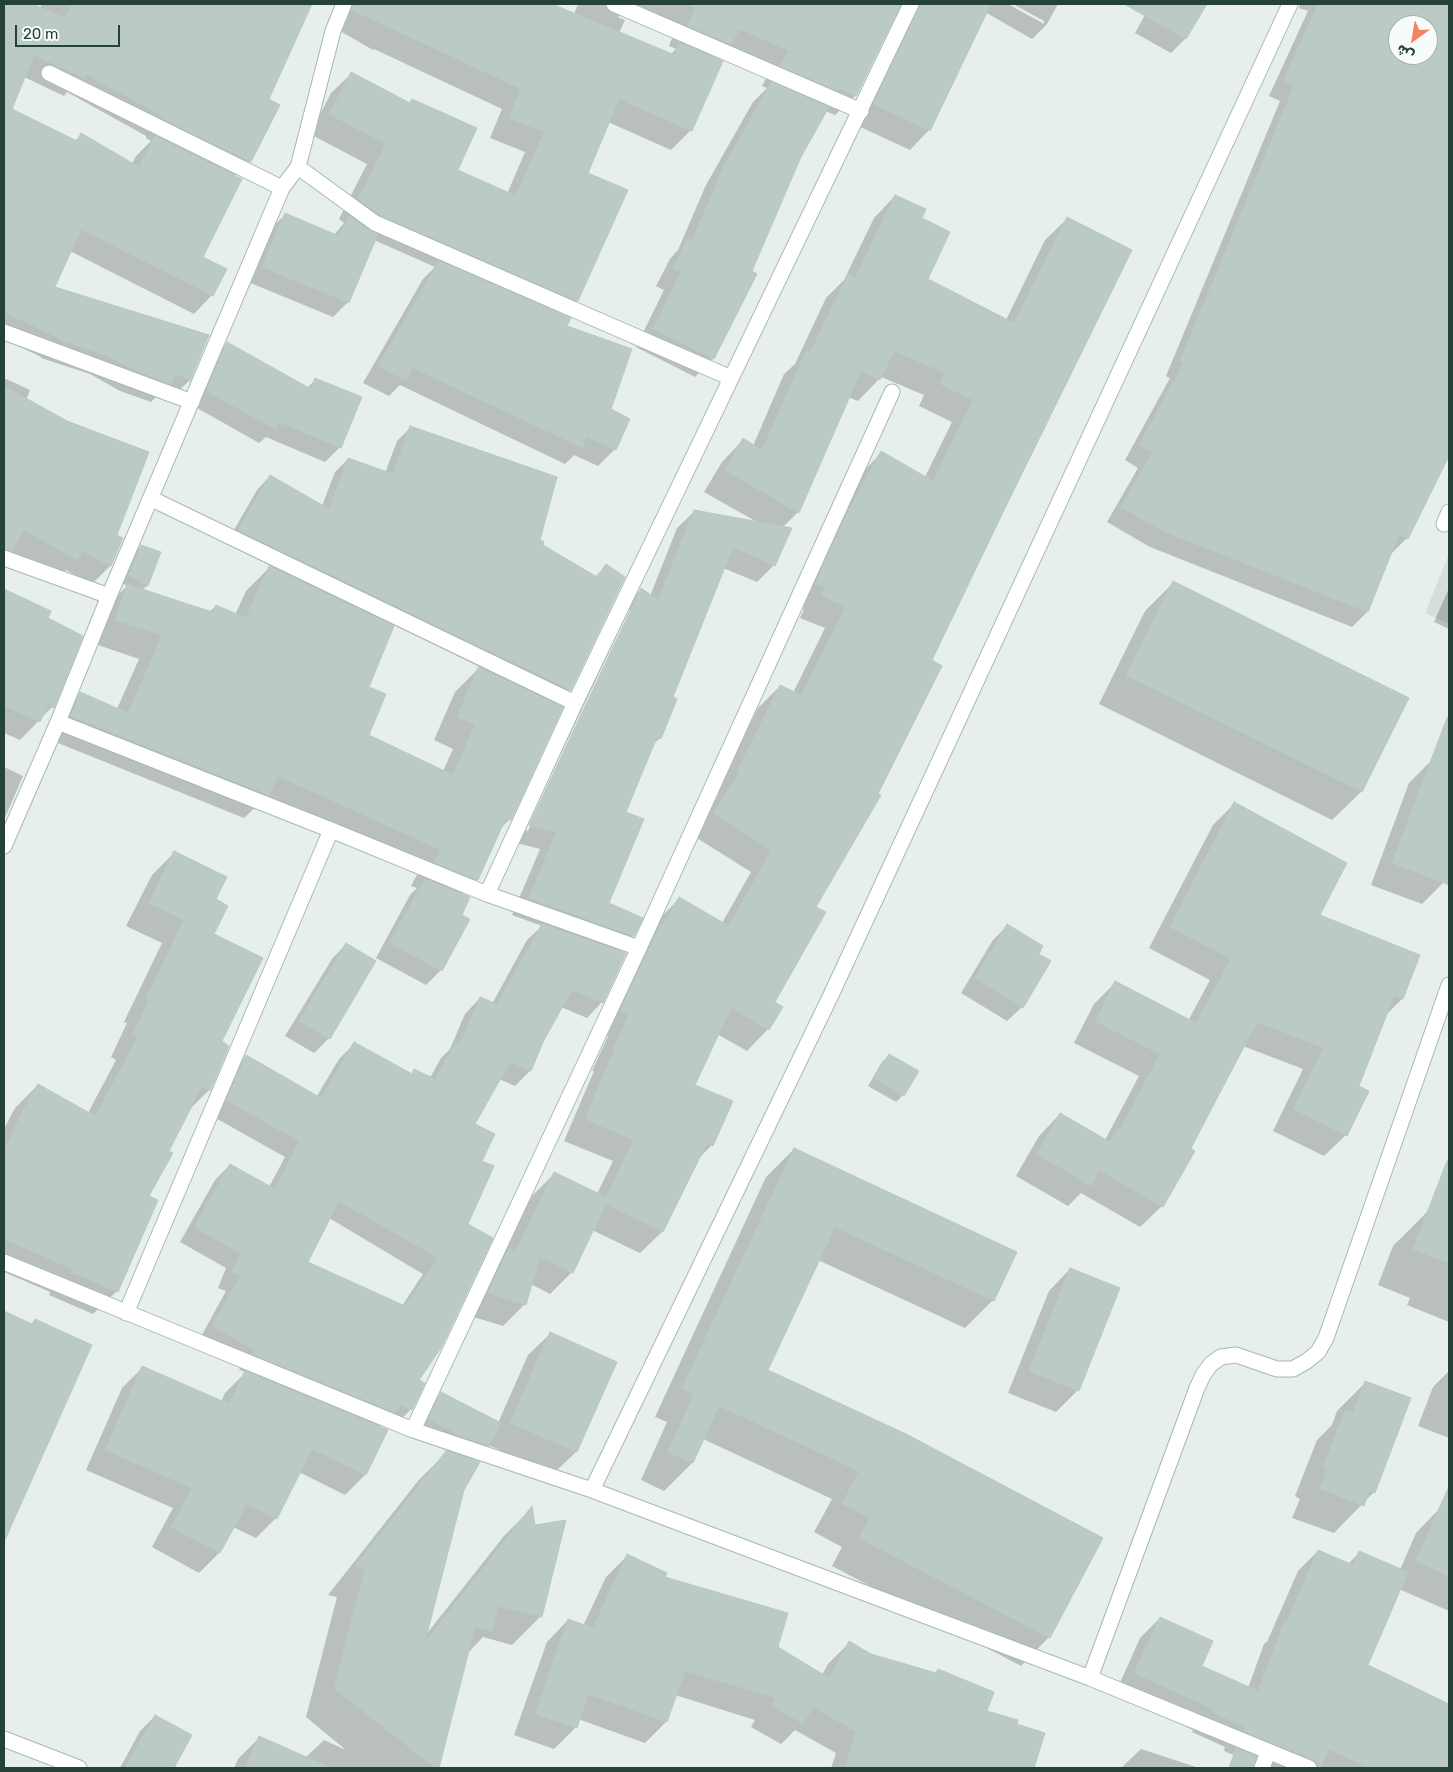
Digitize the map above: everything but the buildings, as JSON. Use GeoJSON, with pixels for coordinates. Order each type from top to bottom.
{"type":"FeatureCollection","features":[{"type":"Feature","properties":{"kind":"street"},"geometry":{"type":"LineString","coordinates":[[4,846],[282,188],[298,167],[333,31],[344,4]]}},
{"type":"Feature","properties":{"kind":"street"},"geometry":{"type":"LineString","coordinates":[[614,4],[861,111]]}},
{"type":"Feature","properties":{"kind":"street"},"geometry":{"type":"LineString","coordinates":[[487,894],[575,703],[911,4]]}},
{"type":"Feature","properties":{"kind":"street"},"geometry":{"type":"LineString","coordinates":[[592,1490],[836,986],[1290,4]]}},
{"type":"Feature","properties":{"kind":"street"},"geometry":{"type":"LineString","coordinates":[[49,73],[282,188]]}},
{"type":"Feature","properties":{"kind":"street"},"geometry":{"type":"LineString","coordinates":[[298,167],[375,224],[731,378]]}},
{"type":"Feature","properties":{"kind":"street"},"geometry":{"type":"LineString","coordinates":[[4,332],[192,402]]}},
{"type":"Feature","properties":{"kind":"street"},"geometry":{"type":"LineString","coordinates":[[413,1430],[639,948],[892,392]]}},
{"type":"Feature","properties":{"kind":"street"},"geometry":{"type":"LineString","coordinates":[[152,499],[575,703]]}},
{"type":"Feature","properties":{"kind":"street"},"geometry":{"type":"LineString","coordinates":[[4,558],[109,596]]}},
{"type":"Feature","properties":{"kind":"street"},"geometry":{"type":"LineString","coordinates":[[58,722],[487,894],[639,948]]}},
{"type":"Feature","properties":{"kind":"street"},"geometry":{"type":"LineString","coordinates":[[126,1312],[331,830]]}},
{"type":"Feature","properties":{"kind":"street"},"geometry":{"type":"LineString","coordinates":[[1090,1678],[1203,1375],[1211,1364],[1221,1357],[1236,1355],[1277,1369],[1293,1369],[1318,1352],[1326,1338],[1449,985]]}},
{"type":"Feature","properties":{"kind":"street"},"geometry":{"type":"LineString","coordinates":[[4,1262],[413,1430],[592,1490],[1090,1678],[1309,1768]]}},
{"type":"Feature","properties":{"kind":"street"},"geometry":{"type":"LineString","coordinates":[[4,1739],[78,1768]]}},
{"type":"Feature","properties":{"kind":"street"},"geometry":{"type":"LineString","coordinates":[[1262,1768],[1268,1752]]}},
{"type":"Feature","properties":{"kind":"shaded area"},"geometry":{"type":"Polygon","coordinates":[[[1449,554],[1449,624],[1425,613],[1449,554]]]}}]}
